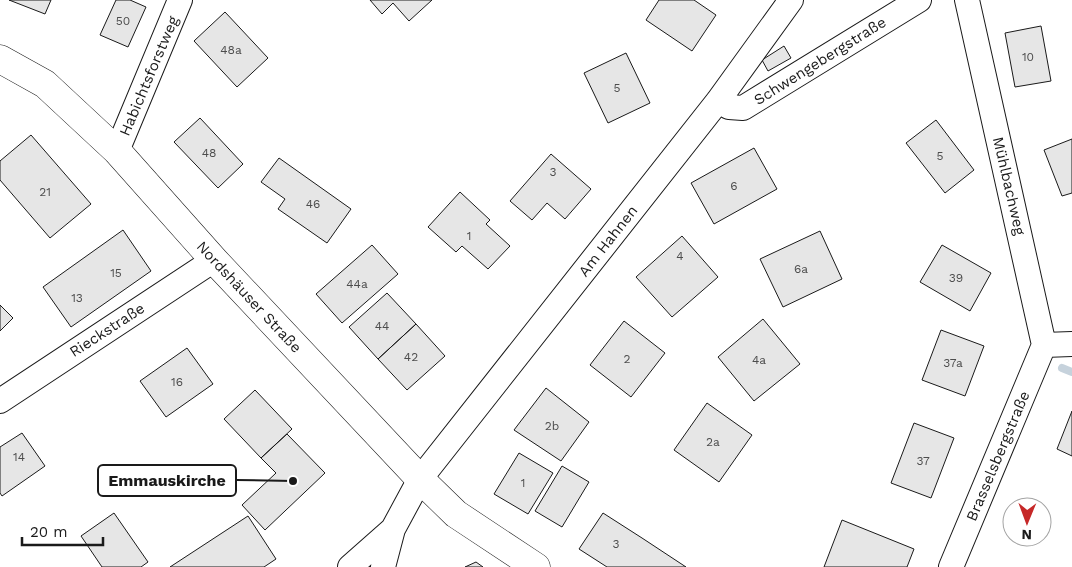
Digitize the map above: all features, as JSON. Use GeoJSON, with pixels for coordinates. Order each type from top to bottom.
{"type":"FeatureCollection","features":[{"type":"Feature","properties":{"kind":"street","name":"Habichtsforstweg"},"geometry":{"type":"LineString","coordinates":[[117,151],[180,0]]}},
{"type":"Feature","properties":{"kind":"street","name":"Am Hahnen"},"geometry":{"type":"LineString","coordinates":[[420,479],[718,101],[791,0]]}},
{"type":"Feature","properties":{"kind":"street","name":"Schwengebergstraße"},"geometry":{"type":"LineString","coordinates":[[718,101],[729,107],[743,108],[919,0]]}},
{"type":"Feature","properties":{"kind":"street","name":"Mühlbachweg"},"geometry":{"type":"LineString","coordinates":[[967,0],[1044,346]]}},
{"type":"Feature","properties":{"kind":"street","name":"Nordshäuser Straße"},"geometry":{"type":"LineString","coordinates":[[0,59],[45,84],[117,151],[214,260],[420,479],[456,514],[536,567]]}},
{"type":"Feature","properties":{"kind":"street","name":"Rieckstraße"},"geometry":{"type":"LineString","coordinates":[[0,401],[214,260]]}},
{"type":"Feature","properties":{"kind":"street"},"geometry":{"type":"LineString","coordinates":[[1044,346],[1072,344]]}},
{"type":"Feature","properties":{"kind":"street","name":"Brasselsbergstraße"},"geometry":{"type":"LineString","coordinates":[[952,567],[1044,346]]}},
{"type":"Feature","properties":{"kind":"street"},"geometry":{"type":"LineString","coordinates":[[383,567],[393,529],[420,479]]}},
{"type":"Feature","properties":{"kind":"street"},"geometry":{"type":"LineString","coordinates":[[350,567],[393,529]]}},
{"type":"Feature","properties":{"kind":"building"},"geometry":{"type":"Polygon","coordinates":[[[9,0],[51,0],[45,14],[9,0]]]}},
{"type":"Feature","properties":{"kind":"building"},"geometry":{"type":"Polygon","coordinates":[[[116,0],[130,0],[146,7],[128,47],[100,35],[116,0]]]}},
{"type":"Feature","properties":{"kind":"building"},"geometry":{"type":"Polygon","coordinates":[[[370,0],[432,0],[409,21],[393,3],[382,14],[370,0]]]}},
{"type":"Feature","properties":{"kind":"building"},"geometry":{"type":"Polygon","coordinates":[[[659,0],[694,0],[716,15],[692,51],[646,20],[659,0]]]}},
{"type":"Feature","properties":{"kind":"building"},"geometry":{"type":"Polygon","coordinates":[[[225,12],[268,58],[237,87],[194,41],[225,12]]]}},
{"type":"Feature","properties":{"kind":"building"},"geometry":{"type":"Polygon","coordinates":[[[1041,26],[1051,81],[1015,87],[1005,33],[1041,26]]]}},
{"type":"Feature","properties":{"kind":"building"},"geometry":{"type":"Polygon","coordinates":[[[784,46],[791,58],[768,71],[762,60],[784,46]]]}},
{"type":"Feature","properties":{"kind":"building"},"geometry":{"type":"Polygon","coordinates":[[[626,53],[650,103],[608,123],[584,73],[626,53]]]}},
{"type":"Feature","properties":{"kind":"building"},"geometry":{"type":"Polygon","coordinates":[[[200,118],[243,164],[218,188],[174,142],[200,118]]]}},
{"type":"Feature","properties":{"kind":"building"},"geometry":{"type":"Polygon","coordinates":[[[936,120],[974,170],[945,193],[906,143],[936,120]]]}},
{"type":"Feature","properties":{"kind":"building"},"geometry":{"type":"Polygon","coordinates":[[[31,135],[91,204],[50,238],[0,180],[0,161],[31,135]]]}},
{"type":"Feature","properties":{"kind":"building"},"geometry":{"type":"Polygon","coordinates":[[[1072,139],[1072,193],[1062,196],[1044,150],[1072,139]]]}},
{"type":"Feature","properties":{"kind":"building"},"geometry":{"type":"Polygon","coordinates":[[[754,148],[777,189],[714,224],[691,183],[754,148]]]}},
{"type":"Feature","properties":{"kind":"building"},"geometry":{"type":"Polygon","coordinates":[[[551,154],[591,189],[565,219],[547,203],[532,220],[510,201],[551,154]]]}},
{"type":"Feature","properties":{"kind":"building"},"geometry":{"type":"Polygon","coordinates":[[[279,158],[351,209],[327,243],[278,209],[285,199],[261,182],[279,158]]]}},
{"type":"Feature","properties":{"kind":"building"},"geometry":{"type":"Polygon","coordinates":[[[460,192],[490,220],[486,224],[510,246],[488,269],[462,246],[456,252],[428,227],[460,192]]]}},
{"type":"Feature","properties":{"kind":"building"},"geometry":{"type":"Polygon","coordinates":[[[123,230],[151,271],[71,327],[43,287],[123,230]]]}},
{"type":"Feature","properties":{"kind":"building"},"geometry":{"type":"Polygon","coordinates":[[[820,231],[842,279],[783,307],[760,259],[820,231]]]}},
{"type":"Feature","properties":{"kind":"building"},"geometry":{"type":"Polygon","coordinates":[[[682,236],[718,277],[672,317],[636,277],[682,236]]]}},
{"type":"Feature","properties":{"kind":"building"},"geometry":{"type":"Polygon","coordinates":[[[372,245],[398,274],[342,323],[316,294],[372,245]]]}},
{"type":"Feature","properties":{"kind":"building"},"geometry":{"type":"Polygon","coordinates":[[[942,245],[991,273],[970,311],[920,282],[942,245]]]}},
{"type":"Feature","properties":{"kind":"building"},"geometry":{"type":"Polygon","coordinates":[[[387,293],[416,324],[378,359],[349,327],[387,293]]]}},
{"type":"Feature","properties":{"kind":"building"},"geometry":{"type":"Polygon","coordinates":[[[0,305],[13,318],[0,331],[0,305]]]}},
{"type":"Feature","properties":{"kind":"building"},"geometry":{"type":"Polygon","coordinates":[[[763,319],[800,364],[754,401],[718,357],[763,319]]]}},
{"type":"Feature","properties":{"kind":"building"},"geometry":{"type":"Polygon","coordinates":[[[624,321],[665,353],[631,397],[590,365],[624,321]]]}},
{"type":"Feature","properties":{"kind":"building"},"geometry":{"type":"Polygon","coordinates":[[[416,324],[445,356],[407,390],[378,359],[416,324]]]}},
{"type":"Feature","properties":{"kind":"building"},"geometry":{"type":"Polygon","coordinates":[[[941,330],[984,346],[965,396],[922,380],[941,330]]]}},
{"type":"Feature","properties":{"kind":"building"},"geometry":{"type":"Polygon","coordinates":[[[187,348],[213,384],[166,417],[140,381],[187,348]]]}},
{"type":"Feature","properties":{"kind":"building"},"geometry":{"type":"Polygon","coordinates":[[[546,388],[589,422],[561,461],[514,430],[546,388]]]}},
{"type":"Feature","properties":{"kind":"building"},"geometry":{"type":"Polygon","coordinates":[[[255,390],[292,429],[261,458],[224,419],[255,390]]]}},
{"type":"Feature","properties":{"kind":"building"},"geometry":{"type":"Polygon","coordinates":[[[707,403],[752,435],[719,482],[674,450],[707,403]]]}},
{"type":"Feature","properties":{"kind":"building"},"geometry":{"type":"Polygon","coordinates":[[[1072,411],[1072,456],[1057,449],[1072,411]]]}},
{"type":"Feature","properties":{"kind":"building"},"geometry":{"type":"Polygon","coordinates":[[[914,423],[954,438],[931,498],[891,483],[914,423]]]}},
{"type":"Feature","properties":{"kind":"building"},"geometry":{"type":"Polygon","coordinates":[[[22,433],[45,466],[2,496],[0,493],[0,447],[22,433]]]}},
{"type":"Feature","properties":{"kind":"building"},"geometry":{"type":"Polygon","coordinates":[[[287,434],[325,473],[265,530],[242,505],[276,473],[261,458],[287,434]]]}},
{"type":"Feature","properties":{"kind":"building"},"geometry":{"type":"Polygon","coordinates":[[[519,453],[553,473],[528,514],[494,494],[519,453]]]}},
{"type":"Feature","properties":{"kind":"building"},"geometry":{"type":"Polygon","coordinates":[[[562,466],[589,482],[562,527],[535,511],[562,466]]]}},
{"type":"Feature","properties":{"kind":"building"},"geometry":{"type":"Polygon","coordinates":[[[114,513],[148,562],[141,567],[102,567],[81,536],[114,513]]]}},
{"type":"Feature","properties":{"kind":"building"},"geometry":{"type":"Polygon","coordinates":[[[603,513],[686,567],[607,567],[579,549],[603,513]]]}},
{"type":"Feature","properties":{"kind":"building"},"geometry":{"type":"Polygon","coordinates":[[[248,516],[276,559],[264,567],[170,567],[248,516]]]}},
{"type":"Feature","properties":{"kind":"building"},"geometry":{"type":"Polygon","coordinates":[[[842,520],[914,549],[907,567],[824,567],[842,520]]]}},
{"type":"Feature","properties":{"kind":"building"},"geometry":{"type":"Polygon","coordinates":[[[476,562],[483,567],[465,567],[476,562]]]}},
{"type":"Feature","properties":{"kind":"waterway"},"geometry":{"type":"LineString","coordinates":[[1062,368],[1072,372]]}},
{"type":"Feature","properties":{"kind":"place","name":"Emmauskirche"},"geometry":{"type":"Point","coordinates":[293,481]}}]}
